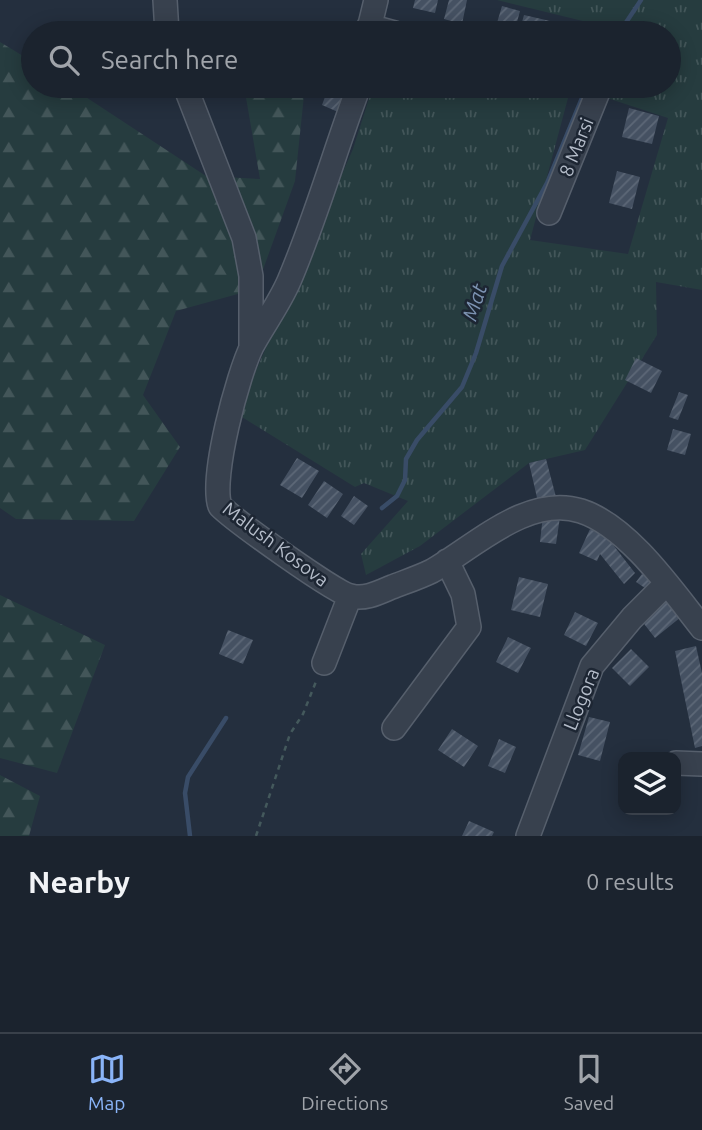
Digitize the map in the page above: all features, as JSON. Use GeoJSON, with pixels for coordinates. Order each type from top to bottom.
{"type":"FeatureCollection","features":[{"type":"Feature","properties":{"kind":"street"},"geometry":{"type":"LineString","coordinates":[[165,0],[166,21]]}},
{"type":"Feature","properties":{"kind":"street"},"geometry":{"type":"LineString","coordinates":[[370,21],[376,0]]}},
{"type":"Feature","properties":{"kind":"street"},"geometry":{"type":"LineString","coordinates":[[190,98],[244,238],[251,276],[251,348]]}},
{"type":"Feature","properties":{"kind":"street","name":"Malush Kosova"},"geometry":{"type":"LineString","coordinates":[[355,98],[289,282],[251,348],[238,383],[220,467],[218,499],[225,510],[342,592],[372,595],[430,572],[517,519],[544,510],[578,510],[599,518],[635,548],[702,628]]}},
{"type":"Feature","properties":{"kind":"street","name":"8 Marsi"},"geometry":{"type":"LineString","coordinates":[[549,213],[592,98]]}},
{"type":"Feature","properties":{"kind":"street"},"geometry":{"type":"LineString","coordinates":[[394,728],[469,627],[463,594],[447,561]]}},
{"type":"Feature","properties":{"kind":"street","name":"Llogora"},"geometry":{"type":"LineString","coordinates":[[528,836],[593,666],[632,618],[666,584]]}},
{"type":"Feature","properties":{"kind":"street"},"geometry":{"type":"LineString","coordinates":[[324,663],[342,592]]}},
{"type":"Feature","properties":{"kind":"street"},"geometry":{"type":"LineString","coordinates":[[681,763],[702,764]]}},
{"type":"Feature","properties":{"kind":"path"},"geometry":{"type":"LineString","coordinates":[[256,836],[290,734],[303,714],[324,663]]}},
{"type":"Feature","properties":{"kind":"green space"},"geometry":{"type":"Polygon","coordinates":[[[497,0],[702,0],[702,290],[656,282],[657,335],[585,450],[529,463],[420,546],[366,575],[361,554],[408,501],[364,483],[355,487],[237,414],[353,149],[369,98],[568,98],[530,240],[628,254],[668,118],[607,98],[681,98],[681,21],[583,21],[497,0]]]}},
{"type":"Feature","properties":{"kind":"green space"},"geometry":{"type":"Polygon","coordinates":[[[0,42],[21,55],[21,98],[87,98],[206,176],[260,179],[246,98],[304,98],[295,181],[256,289],[176,311],[143,395],[180,447],[134,521],[16,519],[0,508],[0,42]]]}},
{"type":"Feature","properties":{"kind":"green space"},"geometry":{"type":"Polygon","coordinates":[[[0,595],[105,645],[57,773],[0,758],[0,595]]]}},
{"type":"Feature","properties":{"kind":"green space"},"geometry":{"type":"Polygon","coordinates":[[[0,775],[40,796],[29,836],[0,836],[0,775]]]}},
{"type":"Feature","properties":{"kind":"building"},"geometry":{"type":"Polygon","coordinates":[[[415,0],[438,0],[435,13],[413,8],[415,0]]]}},
{"type":"Feature","properties":{"kind":"building"},"geometry":{"type":"Polygon","coordinates":[[[449,0],[467,0],[463,21],[444,19],[449,0]]]}},
{"type":"Feature","properties":{"kind":"building"},"geometry":{"type":"Polygon","coordinates":[[[502,6],[520,11],[517,21],[498,21],[502,6]]]}},
{"type":"Feature","properties":{"kind":"building"},"geometry":{"type":"Polygon","coordinates":[[[524,15],[550,21],[522,21],[524,15]]]}},
{"type":"Feature","properties":{"kind":"building"},"geometry":{"type":"Polygon","coordinates":[[[325,98],[344,98],[338,112],[322,105],[325,98]]]}},
{"type":"Feature","properties":{"kind":"building"},"geometry":{"type":"Polygon","coordinates":[[[629,108],[659,116],[652,144],[622,137],[629,108]]]}},
{"type":"Feature","properties":{"kind":"building"},"geometry":{"type":"Polygon","coordinates":[[[617,171],[640,177],[632,209],[609,203],[617,171]]]}},
{"type":"Feature","properties":{"kind":"building"},"geometry":{"type":"Polygon","coordinates":[[[636,358],[662,371],[651,393],[625,380],[636,358]]]}},
{"type":"Feature","properties":{"kind":"building"},"geometry":{"type":"Polygon","coordinates":[[[679,392],[688,395],[678,420],[669,417],[679,392]]]}},
{"type":"Feature","properties":{"kind":"building"},"geometry":{"type":"Polygon","coordinates":[[[673,429],[691,434],[685,455],[667,450],[673,429]]]}},
{"type":"Feature","properties":{"kind":"building"},"geometry":{"type":"Polygon","coordinates":[[[297,458],[319,471],[302,498],[280,485],[297,458]]]}},
{"type":"Feature","properties":{"kind":"building"},"geometry":{"type":"Polygon","coordinates":[[[546,459],[556,497],[538,502],[529,463],[546,459]]]}},
{"type":"Feature","properties":{"kind":"building"},"geometry":{"type":"Polygon","coordinates":[[[324,481],[343,494],[327,518],[308,505],[324,481]]]}},
{"type":"Feature","properties":{"kind":"building"},"geometry":{"type":"Polygon","coordinates":[[[354,496],[368,506],[354,525],[341,516],[354,496]]]}},
{"type":"Feature","properties":{"kind":"building"},"geometry":{"type":"Polygon","coordinates":[[[543,515],[560,517],[556,544],[540,542],[543,515]]]}},
{"type":"Feature","properties":{"kind":"building"},"geometry":{"type":"Polygon","coordinates":[[[590,529],[607,537],[635,573],[624,584],[600,554],[597,561],[579,553],[590,529]]]}},
{"type":"Feature","properties":{"kind":"building"},"geometry":{"type":"Polygon","coordinates":[[[642,574],[654,581],[648,590],[636,582],[642,574]]]}},
{"type":"Feature","properties":{"kind":"building"},"geometry":{"type":"Polygon","coordinates":[[[519,577],[548,584],[540,617],[511,610],[519,577]]]}},
{"type":"Feature","properties":{"kind":"building"},"geometry":{"type":"Polygon","coordinates":[[[664,596],[681,617],[655,638],[638,616],[664,596]]]}},
{"type":"Feature","properties":{"kind":"building"},"geometry":{"type":"Polygon","coordinates":[[[575,612],[598,623],[586,646],[564,635],[575,612]]]}},
{"type":"Feature","properties":{"kind":"building"},"geometry":{"type":"Polygon","coordinates":[[[228,630],[253,640],[243,664],[219,654],[228,630]]]}},
{"type":"Feature","properties":{"kind":"building"},"geometry":{"type":"Polygon","coordinates":[[[508,637],[531,648],[518,673],[496,662],[508,637]]]}},
{"type":"Feature","properties":{"kind":"building"},"geometry":{"type":"Polygon","coordinates":[[[696,646],[702,673],[702,746],[695,748],[675,651],[696,646]]]}},
{"type":"Feature","properties":{"kind":"building"},"geometry":{"type":"Polygon","coordinates":[[[631,649],[649,667],[630,686],[612,668],[631,649]]]}},
{"type":"Feature","properties":{"kind":"building"},"geometry":{"type":"Polygon","coordinates":[[[589,717],[610,722],[600,761],[578,755],[589,717]]]}},
{"type":"Feature","properties":{"kind":"building"},"geometry":{"type":"Polygon","coordinates":[[[452,729],[478,746],[464,767],[438,750],[452,729]]]}},
{"type":"Feature","properties":{"kind":"building"},"geometry":{"type":"Polygon","coordinates":[[[499,739],[516,747],[505,773],[488,766],[499,739]]]}},
{"type":"Feature","properties":{"kind":"building"},"geometry":{"type":"Polygon","coordinates":[[[469,821],[494,832],[492,836],[462,836],[469,821]]]}},
{"type":"Feature","properties":{"kind":"waterway","name":"Mat"},"geometry":{"type":"LineString","coordinates":[[627,21],[641,0]]}},
{"type":"Feature","properties":{"kind":"waterway","name":"Mat"},"geometry":{"type":"LineString","coordinates":[[382,508],[397,496],[405,480],[406,459],[417,440],[462,387],[476,353],[502,266],[547,183],[582,98]]}},
{"type":"Feature","properties":{"kind":"waterway","name":"Mat"},"geometry":{"type":"LineString","coordinates":[[190,836],[185,793],[188,777],[226,718]]}}]}
